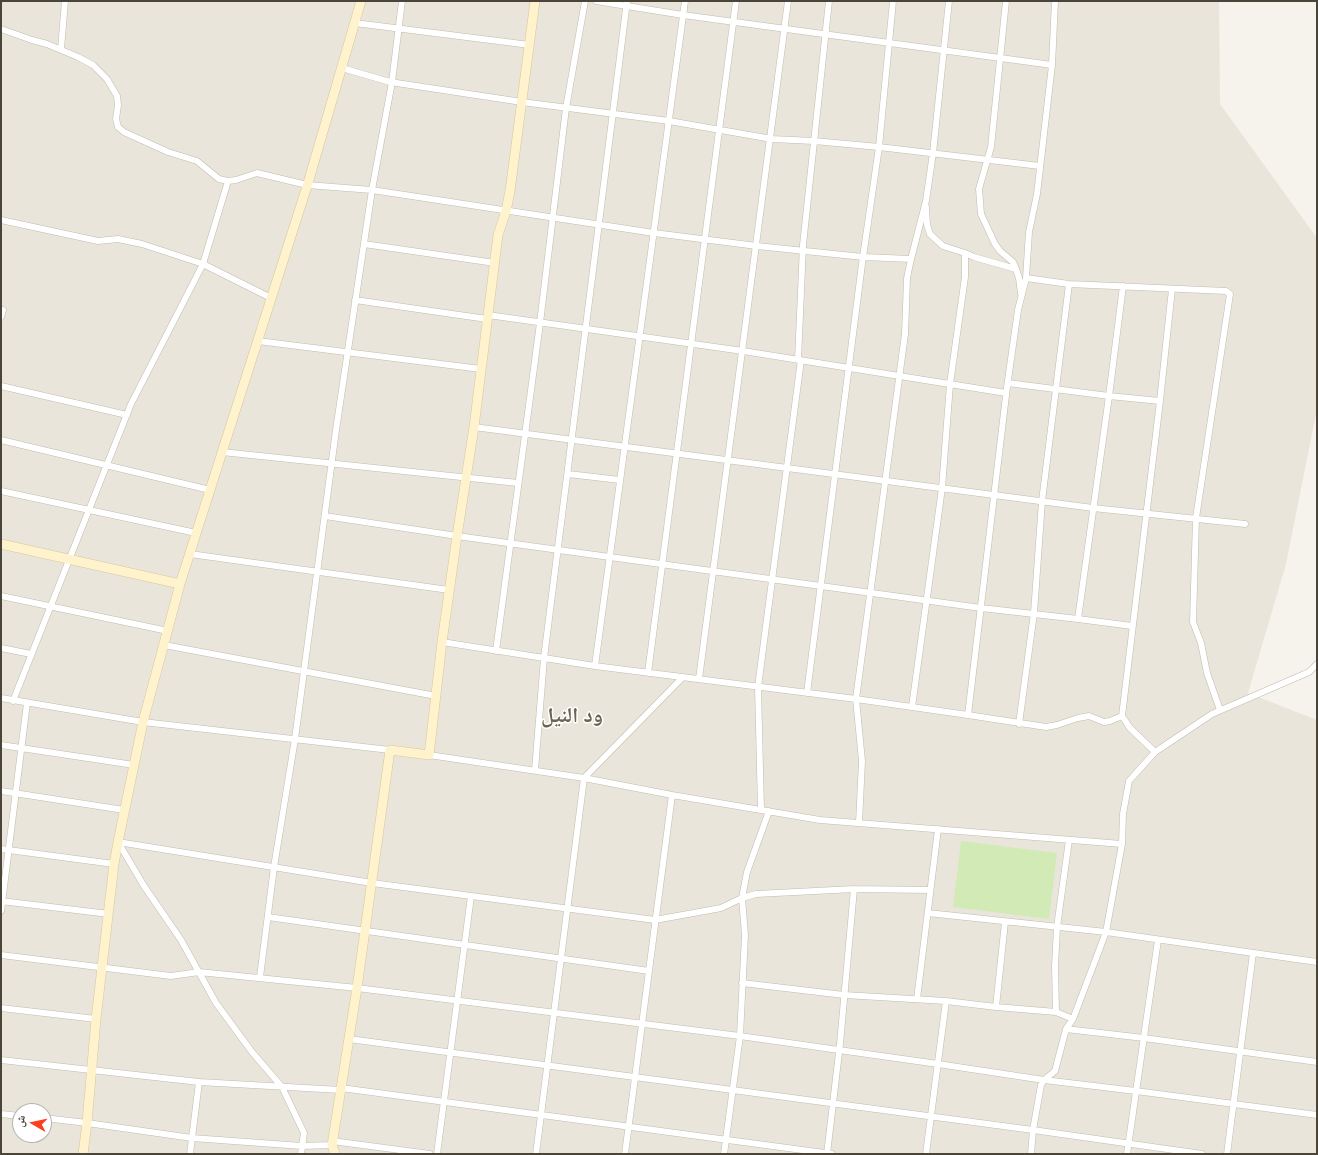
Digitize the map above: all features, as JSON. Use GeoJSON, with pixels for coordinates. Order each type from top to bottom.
{"type":"FeatureCollection","features":[{"type":"Feature","properties":{"kind":"street"},"geometry":{"type":"LineString","coordinates":[[61,50],[65,1]]}},
{"type":"Feature","properties":{"kind":"street"},"geometry":{"type":"LineString","coordinates":[[83,1154],[96,1019],[114,864],[143,722],[180,584],[307,185],[361,1]]}},
{"type":"Feature","properties":{"kind":"street"},"geometry":{"type":"LineString","coordinates":[[260,977],[274,867],[295,739],[355,300],[372,190],[392,82],[402,1]]}},
{"type":"Feature","properties":{"kind":"street"},"geometry":{"type":"LineString","coordinates":[[429,755],[442,642],[474,427],[498,235],[506,211],[536,1]]}},
{"type":"Feature","properties":{"kind":"street"},"geometry":{"type":"LineString","coordinates":[[496,651],[540,323],[566,108],[585,1]]}},
{"type":"Feature","properties":{"kind":"street"},"geometry":{"type":"LineString","coordinates":[[596,1],[627,3],[683,15],[1052,65]]}},
{"type":"Feature","properties":{"kind":"street"},"geometry":{"type":"LineString","coordinates":[[595,666],[685,1]]}},
{"type":"Feature","properties":{"kind":"street"},"geometry":{"type":"LineString","coordinates":[[648,673],[736,1]]}},
{"type":"Feature","properties":{"kind":"street"},"geometry":{"type":"LineString","coordinates":[[699,679],[788,1]]}},
{"type":"Feature","properties":{"kind":"street"},"geometry":{"type":"LineString","coordinates":[[761,809],[758,687],[787,468],[799,360],[802,251],[829,1]]}},
{"type":"Feature","properties":{"kind":"street"},"geometry":{"type":"LineString","coordinates":[[807,693],[863,257],[879,147],[893,1]]}},
{"type":"Feature","properties":{"kind":"street"},"geometry":{"type":"LineString","coordinates":[[859,823],[862,761],[856,699],[905,334],[907,278],[926,201],[933,153],[950,1]]}},
{"type":"Feature","properties":{"kind":"street"},"geometry":{"type":"LineString","coordinates":[[1006,1],[990,147],[979,189],[981,214],[995,244],[1000,251],[1013,262],[1019,278],[1021,298]]}},
{"type":"Feature","properties":{"kind":"street"},"geometry":{"type":"LineString","coordinates":[[968,715],[1006,393],[1018,310],[1026,278],[1029,232],[1037,194],[1052,65],[1055,1]]}},
{"type":"Feature","properties":{"kind":"street"},"geometry":{"type":"LineString","coordinates":[[535,770],[544,658],[627,3]]}},
{"type":"Feature","properties":{"kind":"street"},"geometry":{"type":"LineString","coordinates":[[355,23],[530,44]]}},
{"type":"Feature","properties":{"kind":"street"},"geometry":{"type":"LineString","coordinates":[[1,29],[47,44],[93,65],[107,79],[117,96],[118,105],[116,119],[118,127],[124,132],[168,152],[197,161],[219,179],[228,181],[248,176],[256,172],[307,185],[372,190],[705,240],[863,257],[911,259]]}},
{"type":"Feature","properties":{"kind":"street"},"geometry":{"type":"LineString","coordinates":[[342,68],[392,82],[522,102],[669,121],[771,138],[879,147],[1040,166]]}},
{"type":"Feature","properties":{"kind":"street"},"geometry":{"type":"LineString","coordinates":[[13,701],[131,404],[203,264],[228,181]]}},
{"type":"Feature","properties":{"kind":"street"},"geometry":{"type":"LineString","coordinates":[[926,201],[927,225],[930,234],[943,246],[1016,269]]}},
{"type":"Feature","properties":{"kind":"street"},"geometry":{"type":"LineString","coordinates":[[1,220],[98,241],[118,238],[142,244],[203,264],[271,298]]}},
{"type":"Feature","properties":{"kind":"street"},"geometry":{"type":"LineString","coordinates":[[364,244],[495,263]]}},
{"type":"Feature","properties":{"kind":"street"},"geometry":{"type":"LineString","coordinates":[[912,708],[942,488],[950,384],[965,277],[964,252]]}},
{"type":"Feature","properties":{"kind":"street"},"geometry":{"type":"LineString","coordinates":[[1026,278],[1069,284],[1226,291],[1230,294],[1196,518],[1193,622],[1201,644],[1207,673],[1220,710]]}},
{"type":"Feature","properties":{"kind":"street"},"geometry":{"type":"LineString","coordinates":[[1019,724],[1034,613],[1042,501],[1069,284]]}},
{"type":"Feature","properties":{"kind":"street"},"geometry":{"type":"LineString","coordinates":[[1078,619],[1123,286]]}},
{"type":"Feature","properties":{"kind":"street"},"geometry":{"type":"LineString","coordinates":[[1156,752],[1130,728],[1122,716],[1147,513],[1172,289]]}},
{"type":"Feature","properties":{"kind":"street"},"geometry":{"type":"LineString","coordinates":[[355,300],[586,329],[742,351],[1006,393]]}},
{"type":"Feature","properties":{"kind":"street"},"geometry":{"type":"LineString","coordinates":[[1,317],[2,310]]}},
{"type":"Feature","properties":{"kind":"street"},"geometry":{"type":"LineString","coordinates":[[258,341],[481,369]]}},
{"type":"Feature","properties":{"kind":"street"},"geometry":{"type":"LineString","coordinates":[[1008,383],[1160,401]]}},
{"type":"Feature","properties":{"kind":"street"},"geometry":{"type":"LineString","coordinates":[[1,386],[127,415]]}},
{"type":"Feature","properties":{"kind":"street"},"geometry":{"type":"LineString","coordinates":[[474,427],[1093,508],[1245,524]]}},
{"type":"Feature","properties":{"kind":"street"},"geometry":{"type":"LineString","coordinates":[[1,440],[210,490]]}},
{"type":"Feature","properties":{"kind":"street"},"geometry":{"type":"LineString","coordinates":[[222,452],[518,484]]}},
{"type":"Feature","properties":{"kind":"street"},"geometry":{"type":"LineString","coordinates":[[568,474],[620,480]]}},
{"type":"Feature","properties":{"kind":"street"},"geometry":{"type":"LineString","coordinates":[[1,491],[196,533]]}},
{"type":"Feature","properties":{"kind":"street"},"geometry":{"type":"LineString","coordinates":[[325,516],[457,536],[981,608],[1034,613],[1132,626]]}},
{"type":"Feature","properties":{"kind":"street"},"geometry":{"type":"LineString","coordinates":[[1,544],[180,584]]}},
{"type":"Feature","properties":{"kind":"street"},"geometry":{"type":"LineString","coordinates":[[190,554],[449,590]]}},
{"type":"Feature","properties":{"kind":"street"},"geometry":{"type":"LineString","coordinates":[[1,596],[168,631]]}},
{"type":"Feature","properties":{"kind":"street"},"geometry":{"type":"LineString","coordinates":[[442,642],[595,666],[856,699],[1046,728],[1089,716],[1098,718],[1104,722],[1122,716]]}},
{"type":"Feature","properties":{"kind":"street"},"geometry":{"type":"LineString","coordinates":[[164,645],[436,696]]}},
{"type":"Feature","properties":{"kind":"street"},"geometry":{"type":"LineString","coordinates":[[1,648],[32,654]]}},
{"type":"Feature","properties":{"kind":"street"},"geometry":{"type":"LineString","coordinates":[[1031,1154],[1033,1130],[1041,1085],[1044,1080],[1055,1071],[1066,1029],[1073,1019],[1106,932],[1122,844],[1123,814],[1129,781],[1156,752],[1212,714],[1309,672],[1317,664]]}},
{"type":"Feature","properties":{"kind":"street"},"geometry":{"type":"LineString","coordinates":[[536,1154],[584,778],[683,677]]}},
{"type":"Feature","properties":{"kind":"street"},"geometry":{"type":"LineString","coordinates":[[1,698],[143,722],[390,750],[535,770],[820,820],[1122,844]]}},
{"type":"Feature","properties":{"kind":"street"},"geometry":{"type":"LineString","coordinates":[[1,911],[27,703]]}},
{"type":"Feature","properties":{"kind":"street"},"geometry":{"type":"LineString","coordinates":[[1,745],[134,764]]}},
{"type":"Feature","properties":{"kind":"street"},"geometry":{"type":"LineString","coordinates":[[333,1147],[390,750]]}},
{"type":"Feature","properties":{"kind":"street"},"geometry":{"type":"LineString","coordinates":[[1,791],[124,810]]}},
{"type":"Feature","properties":{"kind":"street"},"geometry":{"type":"LineString","coordinates":[[625,1154],[672,795]]}},
{"type":"Feature","properties":{"kind":"street"},"geometry":{"type":"LineString","coordinates":[[724,1154],[740,1036],[745,935],[742,898],[747,872],[769,810]]}},
{"type":"Feature","properties":{"kind":"street"},"geometry":{"type":"LineString","coordinates":[[917,999],[938,829]]}},
{"type":"Feature","properties":{"kind":"street"},"geometry":{"type":"LineString","coordinates":[[1056,1012],[1055,966],[1057,927],[1069,840]]}},
{"type":"Feature","properties":{"kind":"street"},"geometry":{"type":"LineString","coordinates":[[118,842],[372,883],[655,920],[721,908],[742,898],[756,894],[854,889],[930,890]]}},
{"type":"Feature","properties":{"kind":"street"},"geometry":{"type":"LineString","coordinates":[[118,842],[144,886],[181,940],[216,1003],[252,1052],[282,1087],[304,1133],[301,1154]]}},
{"type":"Feature","properties":{"kind":"street"},"geometry":{"type":"LineString","coordinates":[[1,849],[114,864]]}},
{"type":"Feature","properties":{"kind":"street"},"geometry":{"type":"LineString","coordinates":[[1,1060],[199,1082],[341,1089],[829,1154],[854,889]]}},
{"type":"Feature","properties":{"kind":"street"},"geometry":{"type":"LineString","coordinates":[[437,1154],[471,896]]}},
{"type":"Feature","properties":{"kind":"street"},"geometry":{"type":"LineString","coordinates":[[2,902],[109,914]]}},
{"type":"Feature","properties":{"kind":"street"},"geometry":{"type":"LineString","coordinates":[[928,913],[1106,932],[1317,962]]}},
{"type":"Feature","properties":{"kind":"street"},"geometry":{"type":"LineString","coordinates":[[268,917],[649,971]]}},
{"type":"Feature","properties":{"kind":"street"},"geometry":{"type":"LineString","coordinates":[[996,1007],[1005,922]]}},
{"type":"Feature","properties":{"kind":"street"},"geometry":{"type":"LineString","coordinates":[[1127,1154],[1158,940]]}},
{"type":"Feature","properties":{"kind":"street"},"geometry":{"type":"LineString","coordinates":[[1227,1154],[1253,953]]}},
{"type":"Feature","properties":{"kind":"street"},"geometry":{"type":"LineString","coordinates":[[1,955],[171,976],[199,972],[260,977],[457,1000],[740,1036],[1044,1080],[1317,1115]]}},
{"type":"Feature","properties":{"kind":"street"},"geometry":{"type":"LineString","coordinates":[[742,983],[844,996],[946,1001],[1056,1012],[1073,1019]]}},
{"type":"Feature","properties":{"kind":"street"},"geometry":{"type":"LineString","coordinates":[[926,1154],[946,1001]]}},
{"type":"Feature","properties":{"kind":"street"},"geometry":{"type":"LineString","coordinates":[[1,1008],[96,1019]]}},
{"type":"Feature","properties":{"kind":"street"},"geometry":{"type":"LineString","coordinates":[[1066,1029],[1144,1038],[1317,1062]]}},
{"type":"Feature","properties":{"kind":"street"},"geometry":{"type":"LineString","coordinates":[[349,1039],[1033,1130],[1202,1154]]}},
{"type":"Feature","properties":{"kind":"street"},"geometry":{"type":"LineString","coordinates":[[190,1154],[199,1082]]}},
{"type":"Feature","properties":{"kind":"street"},"geometry":{"type":"LineString","coordinates":[[1,1114],[12,1115]]}},
{"type":"Feature","properties":{"kind":"street"},"geometry":{"type":"LineString","coordinates":[[52,1119],[192,1138],[430,1154]]}},
{"type":"Feature","properties":{"kind":"shaded area"},"geometry":{"type":"Polygon","coordinates":[[[1,1],[1219,1],[1220,104],[1317,238],[1317,409],[1286,564],[1248,693],[1317,720],[1317,1154],[1,1154],[1,1]]]}},
{"type":"Feature","properties":{"kind":"green space"},"geometry":{"type":"Polygon","coordinates":[[[961,841],[1057,853],[1049,919],[953,907],[961,841]]]}},
{"type":"Feature","properties":{"kind":"district","name":"ود النيل"},"geometry":{"type":"Point","coordinates":[572,716]}}]}
